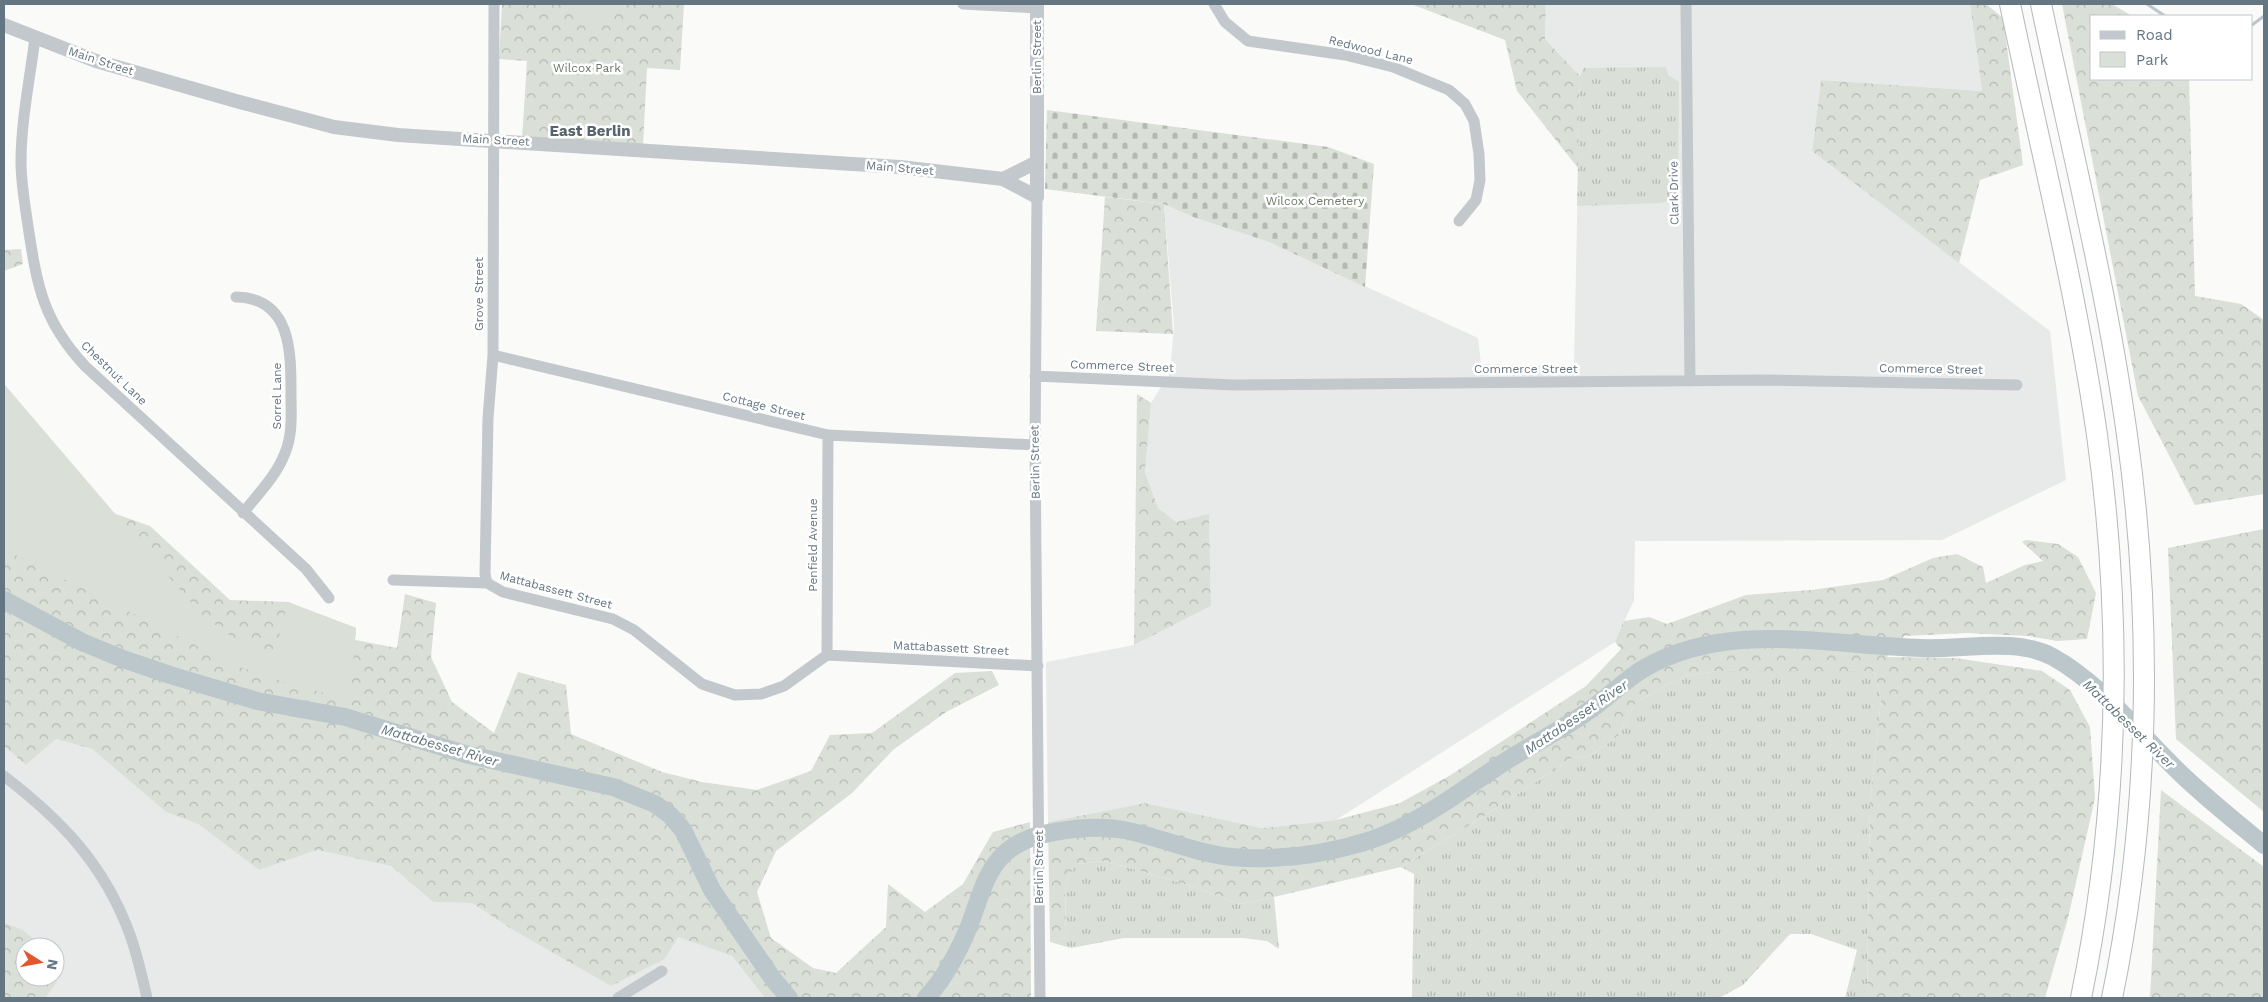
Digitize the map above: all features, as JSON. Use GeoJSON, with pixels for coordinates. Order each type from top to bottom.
{"type":"FeatureCollection","features":[{"type":"Feature","properties":{"kind":"highway"},"geometry":{"type":"LineString","coordinates":[[2010,4],[2091,395],[2109,548],[2115,673],[2113,738],[2100,885],[2081,998]]}},
{"type":"Feature","properties":{"kind":"highway"},"geometry":{"type":"LineString","coordinates":[[2041,4],[2110,331],[2122,401],[2140,552],[2144,701],[2141,765],[2130,890],[2112,998]]}},
{"type":"Feature","properties":{"kind":"street","name":"Grove Street"},"geometry":{"type":"LineString","coordinates":[[487,584],[485,574],[488,418],[493,355],[494,4]]}},
{"type":"Feature","properties":{"kind":"street"},"geometry":{"type":"LineString","coordinates":[[963,4],[1037,6]]}},
{"type":"Feature","properties":{"kind":"street","name":"Redwood Lane"},"geometry":{"type":"LineString","coordinates":[[1214,4],[1225,22],[1248,41],[1345,55],[1393,67],[1449,90],[1465,104],[1474,122],[1479,154],[1480,180],[1476,200],[1459,221]]}},
{"type":"Feature","properties":{"kind":"street","name":"Clark Drive"},"geometry":{"type":"LineString","coordinates":[[1686,4],[1690,381]]}},
{"type":"Feature","properties":{"kind":"street","name":"Berlin Street"},"geometry":{"type":"LineString","coordinates":[[1037,6],[1038,162],[1035,445],[1040,998]]}},
{"type":"Feature","properties":{"kind":"street","name":"Main Street"},"geometry":{"type":"LineString","coordinates":[[4,26],[104,63],[334,127],[398,135],[493,139],[900,167],[1003,179],[1037,197]]}},
{"type":"Feature","properties":{"kind":"street","name":"Chestnut Lane"},"geometry":{"type":"LineString","coordinates":[[35,38],[21,161],[22,186],[34,269],[47,311],[69,348],[86,366],[306,569],[321,585],[329,598]]}},
{"type":"Feature","properties":{"kind":"street"},"geometry":{"type":"LineString","coordinates":[[1003,179],[1038,162]]}},
{"type":"Feature","properties":{"kind":"street","name":"Sorrel Lane"},"geometry":{"type":"LineString","coordinates":[[236,297],[257,300],[266,306],[277,318],[287,337],[291,359],[291,430],[285,454],[278,468],[243,512]]}},
{"type":"Feature","properties":{"kind":"street","name":"Cottage Street"},"geometry":{"type":"LineString","coordinates":[[493,355],[828,435],[1035,445]]}},
{"type":"Feature","properties":{"kind":"street","name":"Commerce Street"},"geometry":{"type":"LineString","coordinates":[[1035,376],[1234,385],[1841,380],[2017,385]]}},
{"type":"Feature","properties":{"kind":"street","name":"Penfield Avenue"},"geometry":{"type":"LineString","coordinates":[[827,655],[828,435]]}},
{"type":"Feature","properties":{"kind":"street","name":"Mattabassett Street"},"geometry":{"type":"LineString","coordinates":[[393,580],[487,584],[503,592],[613,619],[634,630],[691,678],[724,694],[748,696],[784,686],[827,655],[1038,666]]}},
{"type":"Feature","properties":{"kind":"street"},"geometry":{"type":"LineString","coordinates":[[4,776],[55,818],[92,861],[120,909],[130,934],[147,998]]}},
{"type":"Feature","properties":{"kind":"street"},"geometry":{"type":"LineString","coordinates":[[618,998],[662,970]]}},
{"type":"Feature","properties":{"kind":"shaded area"},"geometry":{"type":"Polygon","coordinates":[[[1546,4],[1970,4],[1982,91],[1821,80],[1812,151],[2050,331],[2066,480],[1942,540],[1635,541],[1634,600],[1615,642],[1336,820],[1262,828],[1145,803],[1048,822],[1046,662],[1134,645],[1211,606],[1209,515],[1175,522],[1158,508],[1145,472],[1151,403],[1170,373],[1174,326],[1164,204],[1193,217],[1269,242],[1478,338],[1481,364],[1574,366],[1580,76],[1545,39],[1546,4]]]}},
{"type":"Feature","properties":{"kind":"shaded area"},"geometry":{"type":"Polygon","coordinates":[[[56,739],[92,749],[166,812],[198,824],[259,870],[317,850],[391,866],[433,902],[472,903],[513,930],[611,986],[665,959],[678,937],[732,956],[765,998],[4,998],[4,746],[26,765],[56,739]]]}},
{"type":"Feature","properties":{"kind":"green space","name":"Wilcox Park"},"geometry":{"type":"Polygon","coordinates":[[[502,4],[684,4],[680,70],[647,68],[643,146],[522,140],[527,61],[499,59],[502,4]]]}},
{"type":"Feature","properties":{"kind":"green space"},"geometry":{"type":"Polygon","coordinates":[[[574,4],[615,4],[613,22],[573,18],[574,4]]]}},
{"type":"Feature","properties":{"kind":"green space"},"geometry":{"type":"Polygon","coordinates":[[[1411,4],[1546,4],[1545,39],[1580,76],[1578,168],[1517,91],[1505,40],[1411,4]]]}},
{"type":"Feature","properties":{"kind":"green space"},"geometry":{"type":"Polygon","coordinates":[[[1970,4],[1986,4],[2003,18],[2023,165],[1980,180],[1959,263],[1812,151],[1821,80],[1982,91],[1970,4]]]}},
{"type":"Feature","properties":{"kind":"green space"},"geometry":{"type":"Polygon","coordinates":[[[2062,4],[2112,4],[2130,15],[2090,15],[2090,80],[2189,80],[2195,296],[2241,304],[2264,320],[2264,494],[2195,505],[2138,396],[2062,4]]]}},
{"type":"Feature","properties":{"kind":"green space"},"geometry":{"type":"Polygon","coordinates":[[[1666,67],[1668,75],[1679,82],[1678,198],[1661,203],[1577,206],[1580,76],[1584,68],[1666,67]]]}},
{"type":"Feature","properties":{"kind":"green space","name":"Wilcox Cemetery"},"geometry":{"type":"Polygon","coordinates":[[[1047,110],[1328,147],[1374,164],[1365,287],[1269,242],[1193,217],[1164,204],[1045,189],[1047,110]]]}},
{"type":"Feature","properties":{"kind":"green space"},"geometry":{"type":"Polygon","coordinates":[[[1105,197],[1164,204],[1173,334],[1096,331],[1105,197]]]}},
{"type":"Feature","properties":{"kind":"green space"},"geometry":{"type":"Polygon","coordinates":[[[21,249],[23,264],[4,271],[4,250],[21,249]]]}},
{"type":"Feature","properties":{"kind":"green space"},"geometry":{"type":"Polygon","coordinates":[[[4,384],[113,513],[150,526],[230,600],[288,602],[356,628],[355,640],[397,648],[405,594],[436,603],[431,657],[452,702],[494,733],[518,672],[566,685],[571,734],[662,772],[702,782],[757,790],[811,771],[830,735],[872,733],[955,673],[992,671],[999,685],[946,712],[893,750],[852,793],[776,851],[757,892],[771,938],[813,968],[836,973],[886,927],[888,884],[925,912],[963,884],[993,832],[1030,822],[1031,998],[765,998],[732,956],[678,937],[665,959],[611,986],[513,930],[472,903],[433,902],[391,866],[317,850],[259,870],[198,824],[166,812],[92,749],[56,739],[26,765],[4,746],[4,384]]]}},
{"type":"Feature","properties":{"kind":"green space"},"geometry":{"type":"Polygon","coordinates":[[[4,384],[200,613],[227,633],[256,649],[278,653],[280,631],[288,602],[356,628],[350,699],[296,686],[237,666],[4,549],[4,384]]]}},
{"type":"Feature","properties":{"kind":"green space"},"geometry":{"type":"Polygon","coordinates":[[[1137,394],[1151,403],[1145,472],[1158,508],[1176,522],[1209,514],[1211,606],[1134,645],[1137,394]]]}},
{"type":"Feature","properties":{"kind":"green space"},"geometry":{"type":"Polygon","coordinates":[[[2264,529],[2264,812],[2176,739],[2168,548],[2264,529]]]}},
{"type":"Feature","properties":{"kind":"green space"},"geometry":{"type":"Polygon","coordinates":[[[2026,540],[2058,544],[2078,557],[2096,593],[2087,639],[2057,641],[2028,636],[1966,633],[1904,636],[1887,657],[1955,658],[2042,671],[2070,690],[2090,727],[2095,798],[2068,918],[2045,998],[1867,998],[1870,804],[1881,699],[1874,671],[1717,671],[1684,676],[1636,702],[1618,736],[1589,756],[1572,758],[1481,818],[1401,867],[1240,904],[1188,885],[1106,861],[1077,864],[1065,881],[1066,937],[1050,942],[1048,822],[1145,803],[1262,828],[1336,820],[1400,803],[1449,776],[1586,686],[1621,649],[1615,642],[1624,621],[1649,617],[1667,624],[1746,595],[1811,590],[1883,580],[1933,558],[1957,554],[1983,567],[1986,583],[2025,565],[2043,561],[2022,542],[2026,540]]]}},
{"type":"Feature","properties":{"kind":"green space"},"geometry":{"type":"Polygon","coordinates":[[[1717,671],[1874,671],[1881,699],[1870,804],[1867,998],[1845,998],[1857,950],[1811,934],[1790,934],[1743,985],[1719,998],[1412,998],[1414,874],[1401,867],[1481,818],[1572,758],[1589,756],[1618,736],[1636,702],[1684,676],[1717,671]]]}},
{"type":"Feature","properties":{"kind":"green space"},"geometry":{"type":"Polygon","coordinates":[[[2161,790],[2264,867],[2264,998],[2150,998],[2161,790]]]}},
{"type":"Feature","properties":{"kind":"green space"},"geometry":{"type":"Polygon","coordinates":[[[1106,861],[1188,885],[1240,904],[1274,897],[1279,949],[1267,941],[1243,938],[1124,938],[1071,948],[1050,942],[1066,937],[1065,881],[1077,864],[1106,861]]]}},
{"type":"Feature","properties":{"kind":"green space"},"geometry":{"type":"Polygon","coordinates":[[[4,923],[23,930],[31,937],[15,937],[15,987],[53,987],[45,998],[4,998],[4,923]]]}},
{"type":"Feature","properties":{"kind":"waterway"},"geometry":{"type":"LineString","coordinates":[[2147,4],[2164,15]]}},
{"type":"Feature","properties":{"kind":"waterway"},"geometry":{"type":"LineString","coordinates":[[2253,24],[2264,16]]}},
{"type":"Feature","properties":{"kind":"waterway","name":"Mattabesset River"},"geometry":{"type":"LineString","coordinates":[[4,600],[82,642],[123,659],[170,675],[257,701],[345,717],[465,754],[613,787],[655,804],[670,815],[683,830],[712,890],[773,979],[789,998]]}},
{"type":"Feature","properties":{"kind":"waterway","name":"Mattabesset River"},"geometry":{"type":"LineString","coordinates":[[926,998],[940,981],[957,954],[983,887],[997,861],[1004,854],[1027,839],[1071,829],[1115,829],[1137,833],[1217,855],[1248,858],[1284,857],[1319,853],[1354,845],[1389,833],[1424,815],[1506,761],[1577,719],[1643,669],[1676,654],[1709,644],[1779,639],[1921,648],[2006,646],[2023,647],[2039,651],[2053,657],[2087,680],[2186,778],[2264,845]]}},
{"type":"Feature","properties":{"kind":"district","name":"East Berlin"},"geometry":{"type":"Point","coordinates":[590,131]}}]}
